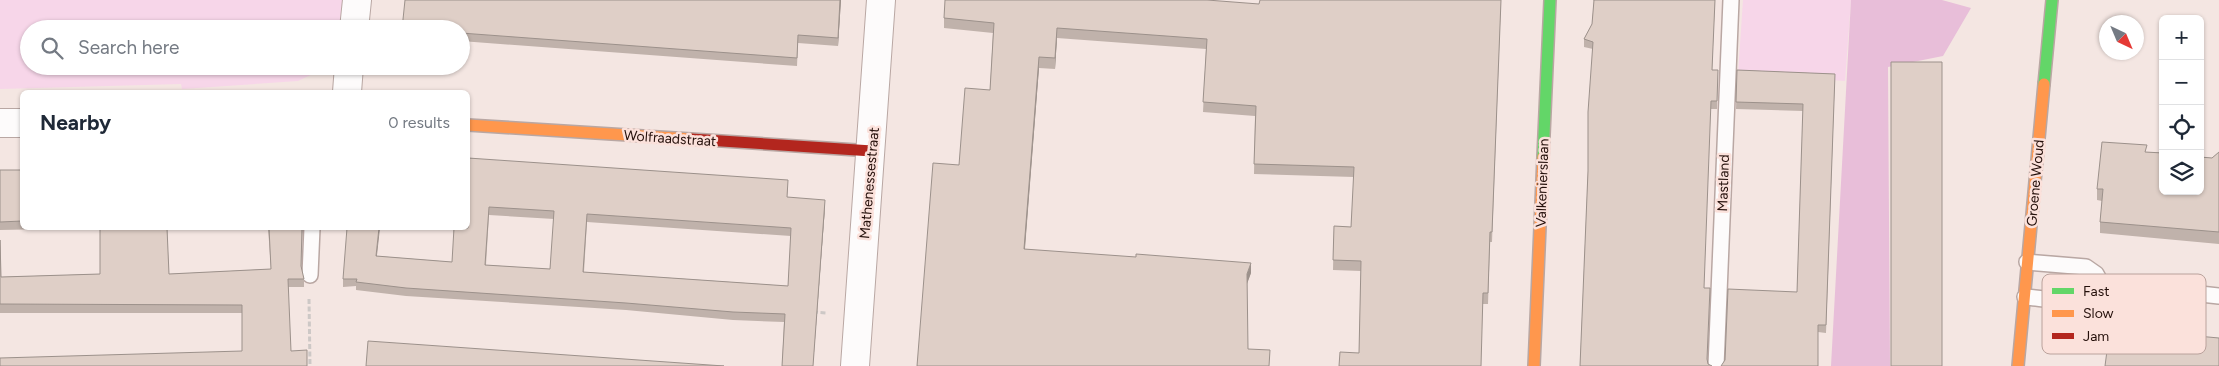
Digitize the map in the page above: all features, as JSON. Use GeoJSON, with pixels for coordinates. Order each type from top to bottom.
{"type":"FeatureCollection","features":[{"type":"Feature","properties":{"kind":"street"},"geometry":{"type":"LineString","coordinates":[[355,20],[357,0]]}},
{"type":"Feature","properties":{"kind":"street","name":"Mathenessestraat"},"geometry":{"type":"LineString","coordinates":[[855,366],[872,151],[881,0]]}},
{"type":"Feature","properties":{"kind":"street","name":"Valkenierslaan"},"geometry":{"type":"LineString","coordinates":[[1534,366],[1550,0]]}},
{"type":"Feature","properties":{"kind":"street","name":"Groene Woud"},"geometry":{"type":"LineString","coordinates":[[2018,366],[2026,297],[2027,262],[2052,0]]}},
{"type":"Feature","properties":{"kind":"street"},"geometry":{"type":"LineString","coordinates":[[347,90],[349,75]]}},
{"type":"Feature","properties":{"kind":"street"},"geometry":{"type":"LineString","coordinates":[[0,123],[20,123]]}},
{"type":"Feature","properties":{"kind":"street","name":"Wolfraadstraat"},"geometry":{"type":"LineString","coordinates":[[470,125],[872,151]]}},
{"type":"Feature","properties":{"kind":"lane","name":"Mastland"},"geometry":{"type":"LineString","coordinates":[[1716,366],[1730,0]]}},
{"type":"Feature","properties":{"kind":"lane"},"geometry":{"type":"LineString","coordinates":[[310,275],[312,230]]}},
{"type":"Feature","properties":{"kind":"lane"},"geometry":{"type":"LineString","coordinates":[[2027,262],[2086,267],[2096,274]]}},
{"type":"Feature","properties":{"kind":"lane"},"geometry":{"type":"LineString","coordinates":[[2206,295],[2219,296]]}},
{"type":"Feature","properties":{"kind":"lane"},"geometry":{"type":"LineString","coordinates":[[2026,297],[2042,298]]}},
{"type":"Feature","properties":{"kind":"path"},"geometry":{"type":"LineString","coordinates":[[310,275],[310,366]]}},
{"type":"Feature","properties":{"kind":"path"},"geometry":{"type":"LineString","coordinates":[[808,312],[858,315]]}},
{"type":"Feature","properties":{"kind":"shaded area"},"geometry":{"type":"Polygon","coordinates":[[[0,0],[347,0],[345,20],[20,20],[20,75],[311,75],[298,81],[182,89],[181,84],[0,89],[0,0]]]}},
{"type":"Feature","properties":{"kind":"shaded area"},"geometry":{"type":"Polygon","coordinates":[[[1743,0],[1851,0],[1845,81],[1738,74],[1743,0]]]}},
{"type":"Feature","properties":{"kind":"shaded area"},"geometry":{"type":"Polygon","coordinates":[[[1851,0],[1942,0],[1971,8],[1943,56],[1888,67],[1890,366],[1831,366],[1851,0]]]}},
{"type":"Feature","properties":{"kind":"building"},"geometry":{"type":"Polygon","coordinates":[[[405,0],[840,0],[838,38],[798,35],[797,58],[470,34],[470,20],[403,20],[405,0]]]}},
{"type":"Feature","properties":{"kind":"building"},"geometry":{"type":"Polygon","coordinates":[[[945,0],[1207,0],[1259,4],[1260,0],[1501,0],[1492,232],[1490,232],[1488,293],[1483,293],[1481,366],[1339,366],[1340,352],[1359,353],[1361,261],[1333,260],[1334,226],[1351,227],[1354,167],[1254,164],[1256,106],[1203,102],[1207,39],[1057,28],[1055,58],[1039,57],[1024,249],[1136,257],[1136,254],[1251,263],[1247,274],[1248,349],[1270,350],[1269,366],[917,366],[933,163],[959,165],[965,88],[990,90],[994,23],[944,18],[945,0]]]}},
{"type":"Feature","properties":{"kind":"building"},"geometry":{"type":"Polygon","coordinates":[[[1594,0],[1715,0],[1712,70],[1718,70],[1717,101],[1711,101],[1704,288],[1710,288],[1707,359],[1708,364],[1712,366],[1580,366],[1588,171],[1588,112],[1593,42],[1584,39],[1592,24],[1594,0]]]}},
{"type":"Feature","properties":{"kind":"building"},"geometry":{"type":"Polygon","coordinates":[[[1891,62],[1942,62],[1942,366],[1891,366],[1891,62]]]}},
{"type":"Feature","properties":{"kind":"building"},"geometry":{"type":"Polygon","coordinates":[[[1737,70],[1835,74],[1826,325],[1818,325],[1818,366],[1721,366],[1725,360],[1728,289],[1797,292],[1803,104],[1736,102],[1737,70]]]}},
{"type":"Feature","properties":{"kind":"building"},"geometry":{"type":"Polygon","coordinates":[[[2102,142],[2147,145],[2145,152],[2159,153],[2159,195],[2204,195],[2204,157],[2212,158],[2219,152],[2219,232],[2100,222],[2103,189],[2097,189],[2102,142]]]}},
{"type":"Feature","properties":{"kind":"building"},"geometry":{"type":"Polygon","coordinates":[[[470,158],[788,180],[787,197],[825,200],[813,366],[782,366],[785,314],[733,312],[406,288],[356,282],[357,279],[343,279],[347,230],[379,230],[376,256],[452,262],[454,230],[470,230],[470,158]],[[489,207],[485,265],[550,269],[554,211],[489,207]],[[587,214],[583,272],[788,286],[791,228],[587,214]]]}},
{"type":"Feature","properties":{"kind":"building"},"geometry":{"type":"Polygon","coordinates":[[[0,170],[20,170],[20,221],[0,222],[0,170]]]}},
{"type":"Feature","properties":{"kind":"building"},"geometry":{"type":"Polygon","coordinates":[[[100,230],[167,230],[169,274],[271,269],[269,230],[302,230],[301,266],[304,279],[288,279],[291,351],[307,350],[307,366],[0,366],[0,358],[242,351],[242,305],[0,304],[0,240],[1,277],[100,274],[100,230]]]}},
{"type":"Feature","properties":{"kind":"building"},"geometry":{"type":"Polygon","coordinates":[[[2206,337],[2219,338],[2219,366],[2105,366],[2107,354],[2206,354],[2206,337]]]}},
{"type":"Feature","properties":{"kind":"building"},"geometry":{"type":"Polygon","coordinates":[[[368,341],[724,366],[366,366],[368,341]]]}},
{"type":"Feature","properties":{"kind":"traffic: fast"},"geometry":{"type":"LineString","coordinates":[[1543,157],[1550,0]]}},
{"type":"Feature","properties":{"kind":"traffic: fast"},"geometry":{"type":"LineString","coordinates":[[2044,84],[2052,0]]}},
{"type":"Feature","properties":{"kind":"traffic: slow"},"geometry":{"type":"LineString","coordinates":[[2018,366],[2044,84]]}},
{"type":"Feature","properties":{"kind":"traffic: slow"},"geometry":{"type":"LineString","coordinates":[[470,125],[691,139]]}},
{"type":"Feature","properties":{"kind":"traffic: slow"},"geometry":{"type":"LineString","coordinates":[[1534,366],[1543,157]]}},
{"type":"Feature","properties":{"kind":"traffic: jam"},"geometry":{"type":"LineString","coordinates":[[691,139],[872,151]]}}]}
